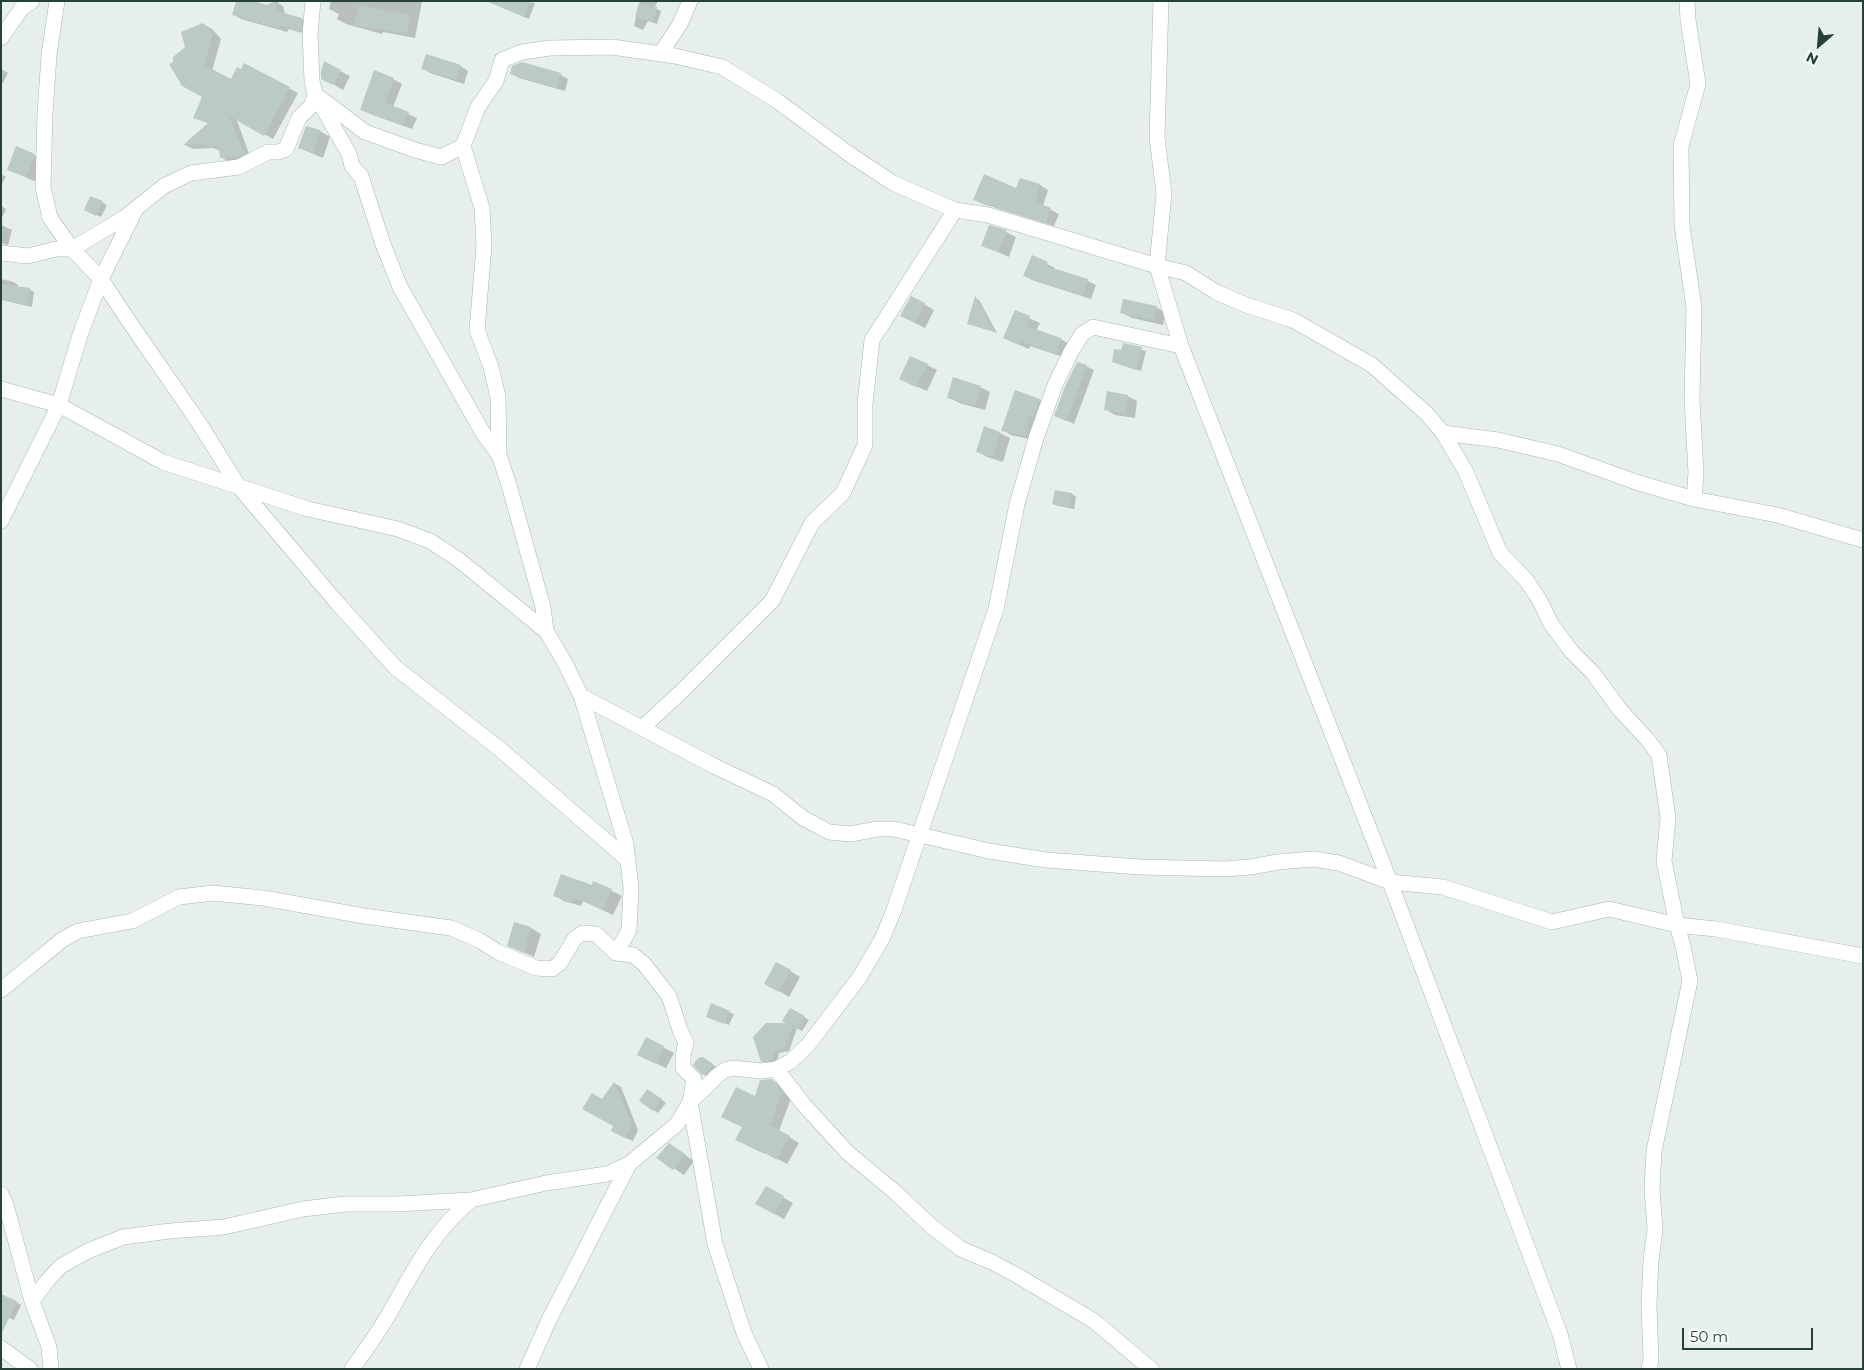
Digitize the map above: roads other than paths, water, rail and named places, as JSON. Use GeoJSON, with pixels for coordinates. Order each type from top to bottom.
{"type":"FeatureCollection","features":[{"type":"Feature","properties":{"kind":"street"},"geometry":{"type":"LineString","coordinates":[[1,38],[22,8],[32,1]]}},
{"type":"Feature","properties":{"kind":"street"},"geometry":{"type":"LineString","coordinates":[[57,1],[48,75],[44,187],[50,218],[72,249],[101,279],[199,422],[239,487],[339,605],[396,668],[501,750],[628,860]]}},
{"type":"Feature","properties":{"kind":"street"},"geometry":{"type":"LineString","coordinates":[[313,1],[310,34],[312,81],[315,94],[349,154],[352,166],[361,176],[383,244],[400,287],[483,433],[499,455]]}},
{"type":"Feature","properties":{"kind":"street"},"geometry":{"type":"LineString","coordinates":[[660,54],[680,24],[690,1]]}},
{"type":"Feature","properties":{"kind":"street"},"geometry":{"type":"LineString","coordinates":[[1161,1],[1158,138],[1164,193],[1157,266],[1181,346],[1390,882],[1560,1334],[1569,1369]]}},
{"type":"Feature","properties":{"kind":"street"},"geometry":{"type":"LineString","coordinates":[[1687,1],[1688,20],[1698,84],[1681,146],[1682,225],[1694,308],[1692,400],[1696,473],[1694,499]]}},
{"type":"Feature","properties":{"kind":"street"},"geometry":{"type":"LineString","coordinates":[[546,631],[543,607],[499,455],[498,397],[491,368],[478,330],[484,246],[482,208],[463,146],[478,107],[496,80],[502,60],[522,52],[550,48],[612,47],[660,54],[722,67],[776,100],[849,154],[893,183],[955,210],[988,215],[1186,273],[1216,292],[1293,320],[1372,365],[1427,414],[1443,433],[1466,472],[1500,553],[1527,581],[1540,601],[1551,624],[1572,652],[1593,673],[1620,710],[1648,739],[1659,755],[1668,818],[1664,861],[1690,981],[1654,1151],[1652,1190],[1655,1229],[1651,1260],[1649,1305],[1651,1359],[1649,1369]]}},
{"type":"Feature","properties":{"kind":"street"},"geometry":{"type":"LineString","coordinates":[[1,253],[28,256],[56,249],[72,249],[135,210],[164,186],[192,173],[239,167],[268,152],[278,152],[286,149],[299,118],[312,105],[315,94]]}},
{"type":"Feature","properties":{"kind":"street"},"geometry":{"type":"LineString","coordinates":[[315,94],[365,132],[415,150],[441,156],[463,146]]}},
{"type":"Feature","properties":{"kind":"street"},"geometry":{"type":"LineString","coordinates":[[1,521],[59,405],[80,335],[101,279],[135,210]]}},
{"type":"Feature","properties":{"kind":"street"},"geometry":{"type":"LineString","coordinates":[[643,727],[681,692],[772,601],[812,523],[843,493],[865,445],[865,404],[872,340],[955,210]]}},
{"type":"Feature","properties":{"kind":"street"},"geometry":{"type":"LineString","coordinates":[[32,1301],[61,1266],[88,1251],[123,1238],[170,1231],[224,1227],[303,1208],[345,1204],[397,1204],[471,1200],[546,1182],[607,1174],[629,1164],[677,1124],[690,1102],[718,1074],[733,1068],[761,1071],[776,1069],[790,1062],[808,1045],[859,978],[882,939],[894,910],[996,609],[1017,504],[1036,438],[1055,385],[1071,352],[1082,334],[1093,327],[1181,346]]}},
{"type":"Feature","properties":{"kind":"street"},"geometry":{"type":"LineString","coordinates":[[1,389],[59,405],[163,462],[308,509],[398,529],[430,541],[459,560],[546,631],[565,663],[581,696],[626,844],[631,888],[629,930],[616,953]]}},
{"type":"Feature","properties":{"kind":"street"},"geometry":{"type":"LineString","coordinates":[[1443,433],[1498,440],[1558,454],[1636,482],[1694,499],[1777,515],[1863,540]]}},
{"type":"Feature","properties":{"kind":"street"},"geometry":{"type":"LineString","coordinates":[[581,696],[714,766],[773,794],[803,818],[829,832],[850,834],[878,829],[894,829],[941,841],[1046,860],[1140,867],[1224,869],[1313,859],[1339,863],[1390,882],[1443,887],[1552,922],[1609,909],[1677,924],[1716,929],[1863,956]]}},
{"type":"Feature","properties":{"kind":"street"},"geometry":{"type":"LineString","coordinates":[[1,990],[62,940],[78,931],[132,921],[179,897],[213,893],[263,898],[451,928],[479,940],[498,952],[536,968],[552,969],[560,963],[575,938],[583,933],[596,934],[616,953],[633,955],[644,964],[669,996],[686,1043],[683,1055],[683,1068],[694,1079],[690,1102],[715,1244],[744,1333],[761,1369]]}},
{"type":"Feature","properties":{"kind":"street"},"geometry":{"type":"LineString","coordinates":[[776,1069],[805,1106],[848,1153],[930,1226],[960,1249],[992,1262],[1018,1276],[1094,1322],[1151,1369]]}},
{"type":"Feature","properties":{"kind":"street"},"geometry":{"type":"LineString","coordinates":[[527,1369],[549,1320],[629,1164]]}},
{"type":"Feature","properties":{"kind":"street"},"geometry":{"type":"LineString","coordinates":[[1,1194],[6,1205],[32,1301],[49,1347],[51,1369]]}},
{"type":"Feature","properties":{"kind":"street"},"geometry":{"type":"LineString","coordinates":[[352,1369],[388,1316],[431,1242],[454,1214],[471,1200]]}},
{"type":"Feature","properties":{"kind":"street"},"geometry":{"type":"LineString","coordinates":[[1,1348],[30,1369]]}}]}
